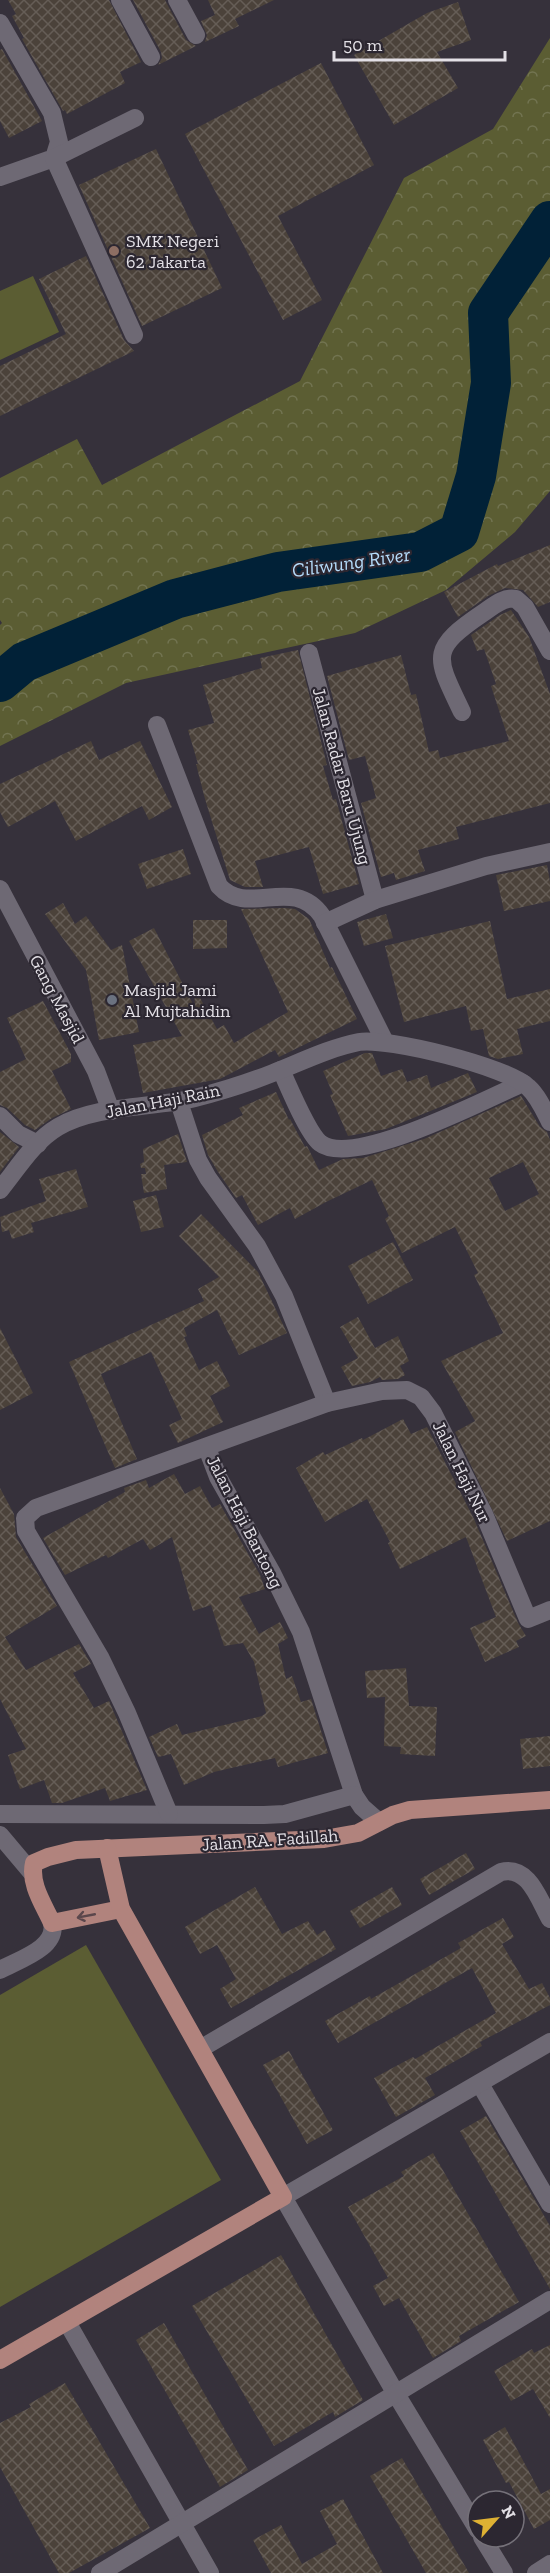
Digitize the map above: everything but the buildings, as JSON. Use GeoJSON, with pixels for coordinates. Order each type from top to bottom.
{"type":"FeatureCollection","features":[{"type":"Feature","properties":{"kind":"main road","name":"Jalan RA. Fadillah"},"geometry":{"type":"LineString","coordinates":[[32,1873],[35,1862],[76,1850],[324,1839],[358,1833],[401,1812],[418,1809],[550,1800]]}},
{"type":"Feature","properties":{"kind":"main road"},"geometry":{"type":"LineString","coordinates":[[0,2360],[284,2197],[121,1909],[107,1848]]}},
{"type":"Feature","properties":{"kind":"main road"},"geometry":{"type":"LineString","coordinates":[[32,1873],[39,1896],[52,1923],[121,1909]]}},
{"type":"Feature","properties":{"kind":"street"},"geometry":{"type":"LineString","coordinates":[[120,0],[151,57]]}},
{"type":"Feature","properties":{"kind":"street"},"geometry":{"type":"LineString","coordinates":[[177,0],[196,35]]}},
{"type":"Feature","properties":{"kind":"street"},"geometry":{"type":"LineString","coordinates":[[0,23],[52,113],[59,142],[54,158],[134,335]]}},
{"type":"Feature","properties":{"kind":"street"},"geometry":{"type":"LineString","coordinates":[[0,177],[54,158],[135,118]]}},
{"type":"Feature","properties":{"kind":"street"},"geometry":{"type":"LineString","coordinates":[[462,712],[443,668],[442,654],[449,639],[467,624],[501,601],[512,597],[525,607],[550,651]]}},
{"type":"Feature","properties":{"kind":"street","name":"Jalan Radar Baru Ujung"},"geometry":{"type":"LineString","coordinates":[[309,653],[375,900]]}},
{"type":"Feature","properties":{"kind":"street"},"geometry":{"type":"LineString","coordinates":[[157,725],[219,886],[226,894],[237,898],[303,898],[316,908],[385,1042]]}},
{"type":"Feature","properties":{"kind":"street"},"geometry":{"type":"LineString","coordinates":[[325,922],[375,900],[486,866],[550,852]]}},
{"type":"Feature","properties":{"kind":"street","name":"Gang Masjid"},"geometry":{"type":"LineString","coordinates":[[0,889],[96,1071],[111,1111]]}},
{"type":"Feature","properties":{"kind":"street","name":"Jalan Haji Rain"},"geometry":{"type":"LineString","coordinates":[[0,1190],[47,1134],[71,1120],[111,1111],[179,1102],[224,1091],[348,1045],[370,1041],[385,1042],[482,1066],[523,1083]]}},
{"type":"Feature","properties":{"kind":"street"},"geometry":{"type":"LineString","coordinates":[[280,1070],[310,1130],[320,1143],[338,1149],[358,1149],[384,1143],[523,1083],[538,1100],[550,1122]]}},
{"type":"Feature","properties":{"kind":"street"},"geometry":{"type":"LineString","coordinates":[[179,1102],[198,1160],[208,1179],[257,1246],[284,1296],[327,1403]]}},
{"type":"Feature","properties":{"kind":"street"},"geometry":{"type":"LineString","coordinates":[[0,1116],[18,1134],[38,1143]]}},
{"type":"Feature","properties":{"kind":"street","name":"Jalan Haji Nur"},"geometry":{"type":"LineString","coordinates":[[327,1403],[397,1389],[414,1392],[421,1397],[428,1404],[464,1471],[528,1618],[550,1610]]}},
{"type":"Feature","properties":{"kind":"street","name":"Jalan Haji Bantong"},"geometry":{"type":"LineString","coordinates":[[327,1403],[207,1448],[218,1477],[272,1573],[301,1632],[354,1795],[362,1807],[379,1822]]}},
{"type":"Feature","properties":{"kind":"street"},"geometry":{"type":"LineString","coordinates":[[169,1814],[127,1713],[100,1657],[28,1536],[24,1522],[31,1511],[65,1497],[207,1448]]}},
{"type":"Feature","properties":{"kind":"street"},"geometry":{"type":"LineString","coordinates":[[0,1814],[285,1814],[354,1795]]}},
{"type":"Feature","properties":{"kind":"street"},"geometry":{"type":"LineString","coordinates":[[0,1835],[32,1873]]}},
{"type":"Feature","properties":{"kind":"street"},"geometry":{"type":"LineString","coordinates":[[200,2049],[501,1872],[515,1871],[524,1876],[550,1919]]}},
{"type":"Feature","properties":{"kind":"street"},"geometry":{"type":"LineString","coordinates":[[0,1970],[49,1941],[54,1933],[52,1923]]}},
{"type":"Feature","properties":{"kind":"street"},"geometry":{"type":"LineString","coordinates":[[466,2510],[396,2394],[284,2197],[550,2042]]}},
{"type":"Feature","properties":{"kind":"street"},"geometry":{"type":"LineString","coordinates":[[480,2084],[550,2204]]}},
{"type":"Feature","properties":{"kind":"street"},"geometry":{"type":"LineString","coordinates":[[100,2573],[550,2300]]}},
{"type":"Feature","properties":{"kind":"street"},"geometry":{"type":"LineString","coordinates":[[67,2322],[210,2573]]}},
{"type":"Feature","properties":{"kind":"street"},"geometry":{"type":"LineString","coordinates":[[489,2549],[504,2573]]}},
{"type":"Feature","properties":{"kind":"street"},"geometry":{"type":"LineString","coordinates":[[536,2573],[550,2564]]}},
{"type":"Feature","properties":{"kind":"green space"},"geometry":{"type":"Polygon","coordinates":[[[550,38],[550,491],[515,532],[446,590],[355,633],[126,683],[0,746],[0,625],[2,623],[0,620],[0,478],[77,439],[102,485],[300,381],[404,178],[493,129],[550,38]]]}},
{"type":"Feature","properties":{"kind":"green space"},"geometry":{"type":"Polygon","coordinates":[[[33,276],[59,332],[0,360],[0,291],[33,276]]]}},
{"type":"Feature","properties":{"kind":"green space"},"geometry":{"type":"Polygon","coordinates":[[[86,1945],[221,2180],[0,2307],[0,1995],[86,1945]]]}},
{"type":"Feature","properties":{"kind":"waterway","name":"Ciliwung River"},"geometry":{"type":"LineString","coordinates":[[0,682],[24,662],[175,599],[278,572],[420,552],[459,532],[476,476],[491,383],[488,313],[550,221]]}},
{"type":"Feature","properties":{"kind":"place","name":"SMK Negeri 62 Jakarta"},"geometry":{"type":"Point","coordinates":[114,251]}},
{"type":"Feature","properties":{"kind":"place","name":"Masjid Jami Al Mujtahidin"},"geometry":{"type":"Point","coordinates":[112,1000]}}]}
